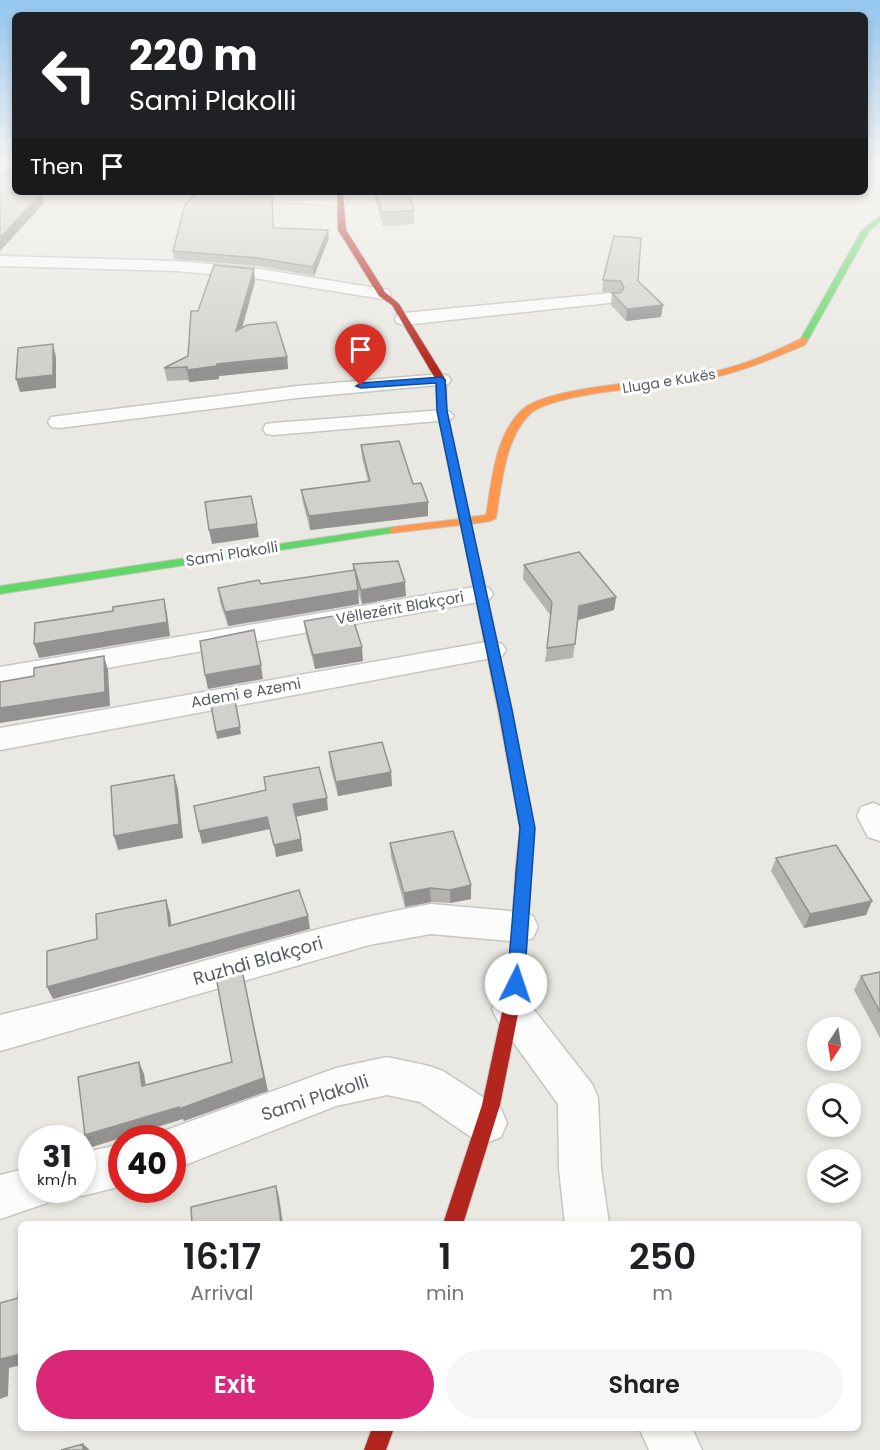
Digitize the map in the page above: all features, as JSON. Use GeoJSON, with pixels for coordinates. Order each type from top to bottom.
{"type":"FeatureCollection","features":[{"type":"Feature","properties":{"kind":"street"},"geometry":{"type":"LineString","coordinates":[[343,232],[382,294],[395,304],[441,380],[443,416],[527,828],[516,984],[486,1123],[454,1221]]}},
{"type":"Feature","properties":{"kind":"street","name":"Lluga e Kukës"},"geometry":{"type":"LineString","coordinates":[[465,521],[491,518],[504,453],[513,429],[529,409],[564,397],[704,377],[764,359],[802,343],[865,232]]}},
{"type":"Feature","properties":{"kind":"street"},"geometry":{"type":"LineString","coordinates":[[0,261],[176,266],[254,273],[382,294]]}},
{"type":"Feature","properties":{"kind":"street"},"geometry":{"type":"LineString","coordinates":[[404,319],[612,298]]}},
{"type":"Feature","properties":{"kind":"street"},"geometry":{"type":"LineString","coordinates":[[59,422],[383,383],[441,380]]}},
{"type":"Feature","properties":{"kind":"street"},"geometry":{"type":"LineString","coordinates":[[274,429],[443,416]]}},
{"type":"Feature","properties":{"kind":"street","name":"Sami Plakolli"},"geometry":{"type":"LineString","coordinates":[[0,590],[353,535],[465,521]]}},
{"type":"Feature","properties":{"kind":"street","name":"Vëllezërit Blakçori"},"geometry":{"type":"LineString","coordinates":[[0,676],[480,594]]}},
{"type":"Feature","properties":{"kind":"street","name":"Ademi e Azemi"},"geometry":{"type":"LineString","coordinates":[[0,739],[492,650]]}},
{"type":"Feature","properties":{"kind":"street","name":"Ruzhdi Blakçori"},"geometry":{"type":"LineString","coordinates":[[0,1033],[369,930],[431,919],[520,927]]}},
{"type":"Feature","properties":{"kind":"street"},"geometry":{"type":"LineString","coordinates":[[511,1009],[579,1098],[580,1169],[587,1221]]}},
{"type":"Feature","properties":{"kind":"street","name":"Sami Plakolli"},"geometry":{"type":"LineString","coordinates":[[186,1144],[336,1087],[387,1076],[429,1085],[486,1123]]}},
{"type":"Feature","properties":{"kind":"street"},"geometry":{"type":"LineString","coordinates":[[0,1197],[18,1192]]}},
{"type":"Feature","properties":{"kind":"street"},"geometry":{"type":"LineString","coordinates":[[375,1450],[382,1431]]}},
{"type":"Feature","properties":{"kind":"street"},"geometry":{"type":"LineString","coordinates":[[666,1431],[677,1450]]}},
{"type":"Feature","properties":{"kind":"building"},"geometry":{"type":"Polygon","coordinates":[[[178,232],[327,232],[313,267],[258,258],[173,251],[178,232]]]}},
{"type":"Feature","properties":{"kind":"building"},"geometry":{"type":"Polygon","coordinates":[[[614,236],[641,238],[638,281],[663,305],[627,309],[612,293],[620,293],[624,288],[621,281],[603,280],[614,236]]]}},
{"type":"Feature","properties":{"kind":"building"},"geometry":{"type":"Polygon","coordinates":[[[214,265],[254,269],[236,331],[247,325],[276,322],[287,357],[217,364],[217,366],[187,370],[187,367],[164,368],[188,356],[191,311],[198,311],[214,265]]]}},
{"type":"Feature","properties":{"kind":"building"},"geometry":{"type":"Polygon","coordinates":[[[53,344],[53,375],[16,379],[18,348],[53,344]]]}},
{"type":"Feature","properties":{"kind":"building"},"geometry":{"type":"Polygon","coordinates":[[[399,441],[413,484],[421,483],[428,502],[309,516],[301,490],[370,481],[361,445],[399,441]]]}},
{"type":"Feature","properties":{"kind":"building"},"geometry":{"type":"Polygon","coordinates":[[[251,496],[257,524],[209,530],[205,502],[251,496]]]}},
{"type":"Feature","properties":{"kind":"building"},"geometry":{"type":"Polygon","coordinates":[[[579,552],[616,597],[579,606],[575,644],[547,648],[552,602],[524,565],[579,552]]]}},
{"type":"Feature","properties":{"kind":"building"},"geometry":{"type":"Polygon","coordinates":[[[398,561],[405,582],[361,590],[353,564],[398,561]]]}},
{"type":"Feature","properties":{"kind":"building"},"geometry":{"type":"Polygon","coordinates":[[[355,570],[358,590],[225,612],[218,588],[259,580],[261,584],[355,570]]]}},
{"type":"Feature","properties":{"kind":"building"},"geometry":{"type":"Polygon","coordinates":[[[164,599],[167,622],[34,644],[35,623],[113,611],[113,607],[164,599]]]}},
{"type":"Feature","properties":{"kind":"building"},"geometry":{"type":"Polygon","coordinates":[[[351,613],[362,647],[313,655],[304,621],[351,613]]]}},
{"type":"Feature","properties":{"kind":"building"},"geometry":{"type":"Polygon","coordinates":[[[254,630],[261,665],[205,675],[200,641],[254,630]]]}},
{"type":"Feature","properties":{"kind":"building"},"geometry":{"type":"Polygon","coordinates":[[[104,656],[105,692],[0,708],[0,682],[34,676],[34,668],[104,656]]]}},
{"type":"Feature","properties":{"kind":"building"},"geometry":{"type":"Polygon","coordinates":[[[235,701],[240,727],[216,732],[211,705],[235,701]]]}},
{"type":"Feature","properties":{"kind":"building"},"geometry":{"type":"Polygon","coordinates":[[[382,742],[391,772],[336,782],[329,752],[382,742]]]}},
{"type":"Feature","properties":{"kind":"building"},"geometry":{"type":"Polygon","coordinates":[[[319,767],[327,798],[293,804],[301,839],[274,845],[267,817],[199,831],[194,806],[266,790],[264,777],[319,767]]]}},
{"type":"Feature","properties":{"kind":"building"},"geometry":{"type":"Polygon","coordinates":[[[174,775],[179,824],[114,836],[111,786],[174,775]]]}},
{"type":"Feature","properties":{"kind":"building"},"geometry":{"type":"Polygon","coordinates":[[[453,831],[471,885],[450,890],[430,888],[404,893],[390,843],[453,831]]]}},
{"type":"Feature","properties":{"kind":"building"},"geometry":{"type":"Polygon","coordinates":[[[836,845],[872,901],[810,914],[776,858],[836,845]]]}},
{"type":"Feature","properties":{"kind":"building"},"geometry":{"type":"Polygon","coordinates":[[[299,890],[308,916],[47,987],[47,951],[97,939],[96,914],[166,900],[169,926],[299,890]]]}},
{"type":"Feature","properties":{"kind":"building"},"geometry":{"type":"Polygon","coordinates":[[[242,970],[264,1078],[179,1109],[179,1107],[119,1125],[108,1125],[108,1128],[96,1132],[96,1125],[84,1125],[78,1077],[139,1062],[142,1086],[232,1062],[216,977],[242,970]]]}},
{"type":"Feature","properties":{"kind":"building"},"geometry":{"type":"Polygon","coordinates":[[[880,972],[880,1012],[861,976],[880,972]]]}},
{"type":"Feature","properties":{"kind":"building"},"geometry":{"type":"Polygon","coordinates":[[[276,1186],[281,1221],[192,1221],[191,1207],[276,1186]]]}},
{"type":"Feature","properties":{"kind":"building"},"geometry":{"type":"Polygon","coordinates":[[[18,1298],[18,1355],[0,1359],[0,1303],[18,1298]]]}},
{"type":"Feature","properties":{"kind":"building"},"geometry":{"type":"Polygon","coordinates":[[[83,1444],[83,1450],[61,1450],[83,1444]]]}},
{"type":"Feature","properties":{"kind":"traffic: fast"},"geometry":{"type":"LineString","coordinates":[[804,340],[865,232]]}},
{"type":"Feature","properties":{"kind":"traffic: fast"},"geometry":{"type":"LineString","coordinates":[[0,590],[393,530]]}},
{"type":"Feature","properties":{"kind":"traffic: slow"},"geometry":{"type":"LineString","coordinates":[[393,530],[491,518],[498,475],[511,434],[527,411],[539,404],[582,393],[715,374],[765,358],[802,343],[804,340]]}},
{"type":"Feature","properties":{"kind":"traffic: slow"},"geometry":{"type":"LineString","coordinates":[[448,439],[505,710],[527,828],[524,864]]}},
{"type":"Feature","properties":{"kind":"traffic: jam"},"geometry":{"type":"LineString","coordinates":[[343,232],[382,294],[395,304],[441,380],[442,411],[448,439]]}},
{"type":"Feature","properties":{"kind":"traffic: jam"},"geometry":{"type":"LineString","coordinates":[[454,1221],[491,1105],[516,984],[524,864]]}},
{"type":"Feature","properties":{"kind":"traffic: jam"},"geometry":{"type":"LineString","coordinates":[[375,1450],[382,1431]]}},
{"type":"Feature","properties":{"kind":"route"},"geometry":{"type":"LineString","coordinates":[[361,386],[441,380],[442,411],[505,710],[527,828],[516,984]]}}]}
